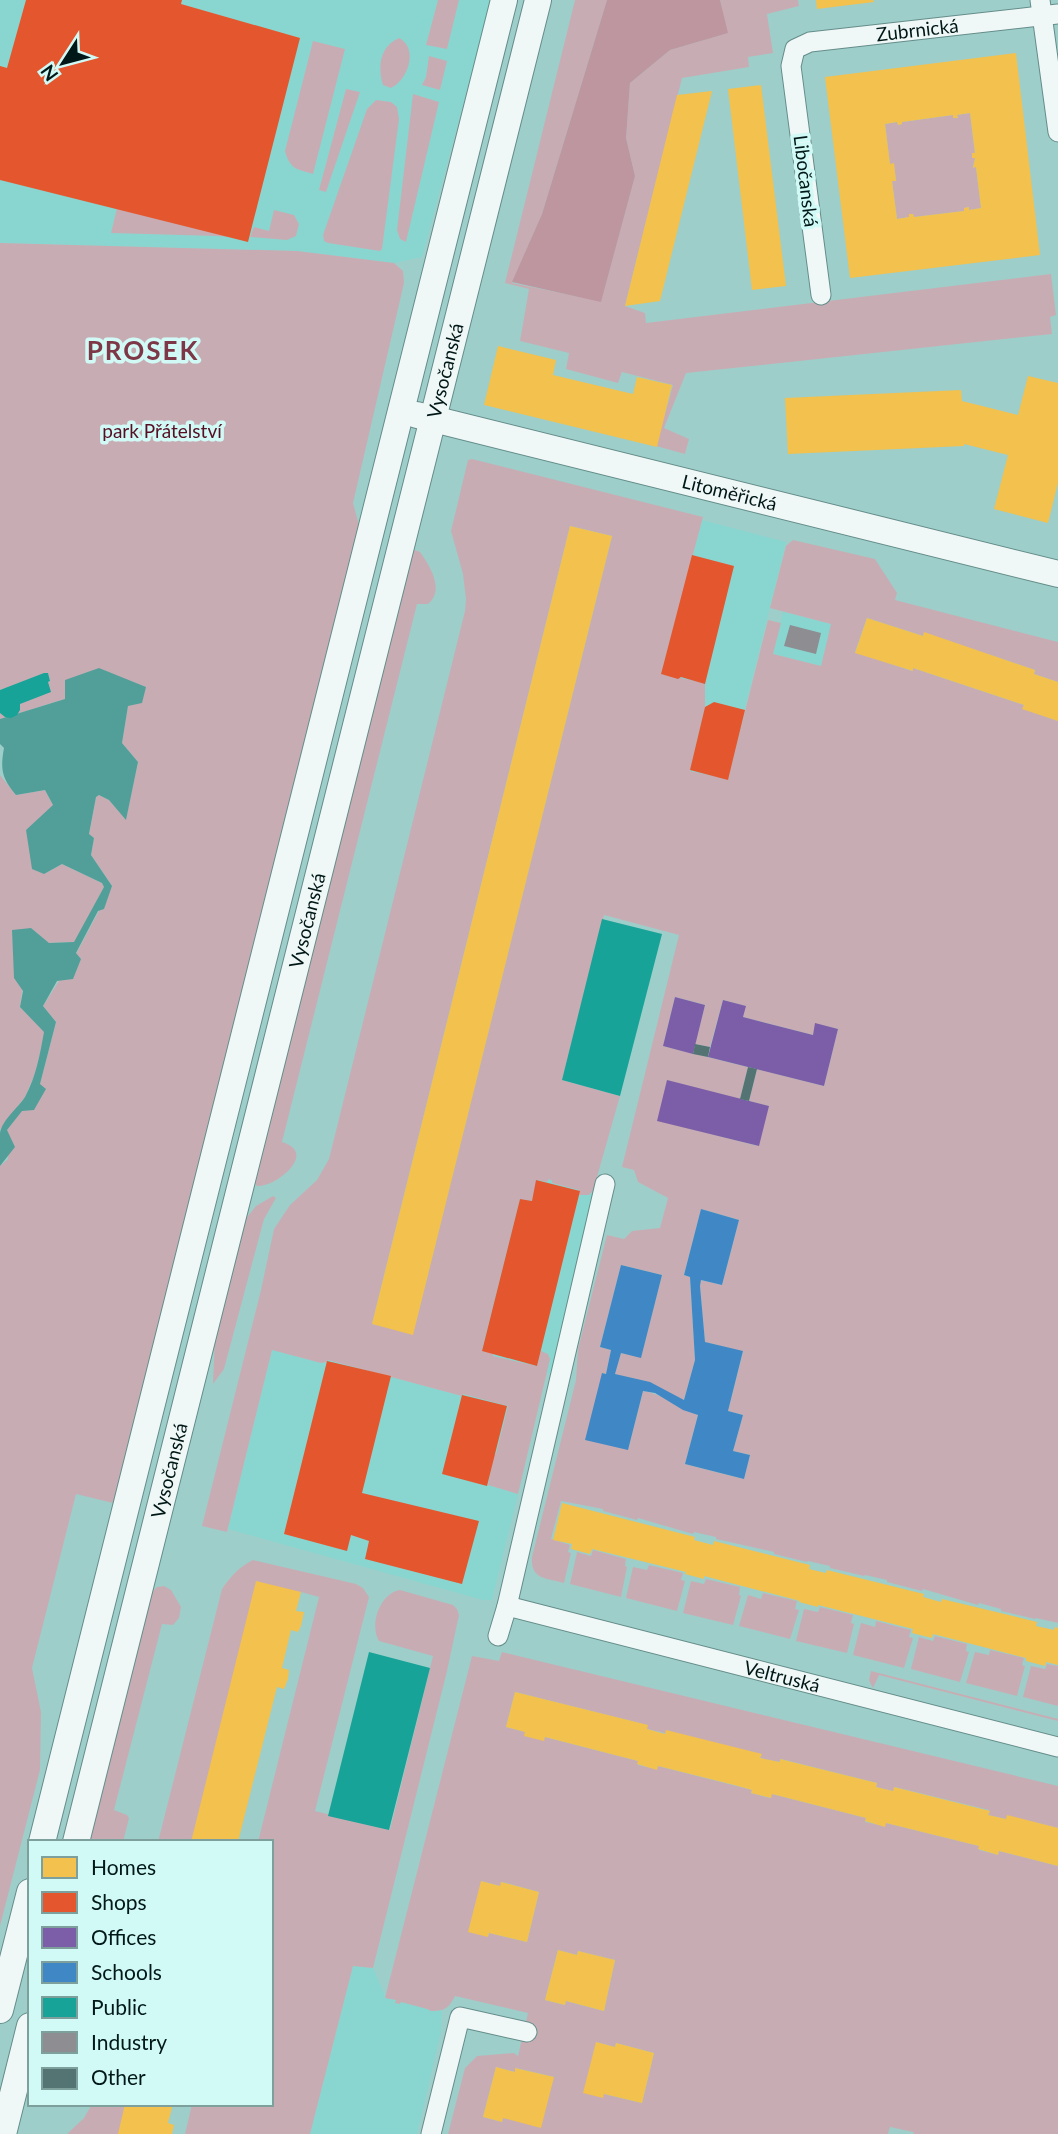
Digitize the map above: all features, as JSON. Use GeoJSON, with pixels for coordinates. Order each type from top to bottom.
{"type":"FeatureCollection","features":[{"type":"Feature","properties":{"kind":"main road","name":"Vysočanská"},"geometry":{"type":"LineString","coordinates":[[43,1840],[504,0]]}},
{"type":"Feature","properties":{"kind":"main road","name":"Vysočanská"},"geometry":{"type":"LineString","coordinates":[[77,1840],[538,0]]}},
{"type":"Feature","properties":{"kind":"main road","name":"Litoměřická"},"geometry":{"type":"LineString","coordinates":[[402,411],[1058,574]]}},
{"type":"Feature","properties":{"kind":"main road"},"geometry":{"type":"LineString","coordinates":[[0,2010],[28,1900]]}},
{"type":"Feature","properties":{"kind":"main road"},"geometry":{"type":"LineString","coordinates":[[3,2134],[28,2034]]}},
{"type":"Feature","properties":{"kind":"street","name":"Zubrnická"},"geometry":{"type":"LineString","coordinates":[[791,66],[796,49],[810,42],[1047,10]]}},
{"type":"Feature","properties":{"kind":"street"},"geometry":{"type":"LineString","coordinates":[[1047,10],[1058,132]]}},
{"type":"Feature","properties":{"kind":"street","name":"Libočanská"},"geometry":{"type":"LineString","coordinates":[[791,66],[821,295]]}},
{"type":"Feature","properties":{"kind":"street"},"geometry":{"type":"LineString","coordinates":[[498,1636],[605,1184]]}},
{"type":"Feature","properties":{"kind":"street","name":"Veltruská"},"geometry":{"type":"LineString","coordinates":[[507,1606],[1058,1747]]}},
{"type":"Feature","properties":{"kind":"street"},"geometry":{"type":"LineString","coordinates":[[432,2134],[460,2017],[527,2032]]}},
{"type":"Feature","properties":{"kind":"shaded area"},"geometry":{"type":"Polygon","coordinates":[[[0,0],[491,0],[422,257],[394,263],[297,251],[0,243],[0,0]]]}},
{"type":"Feature","properties":{"kind":"shaded area"},"geometry":{"type":"Polygon","coordinates":[[[607,0],[720,0],[728,33],[670,50],[630,83],[626,138],[635,176],[601,302],[512,282],[542,214],[607,0]]]}},
{"type":"Feature","properties":{"kind":"shaded area"},"geometry":{"type":"Polygon","coordinates":[[[702,520],[786,542],[727,780],[689,771],[679,679],[661,674],[702,520]]]}},
{"type":"Feature","properties":{"kind":"shaded area"},"geometry":{"type":"Polygon","coordinates":[[[783,612],[832,624],[821,666],[773,654],[783,612]]]}},
{"type":"Feature","properties":{"kind":"shaded area"},"geometry":{"type":"Polygon","coordinates":[[[99,668],[146,687],[142,703],[128,706],[122,743],[138,762],[126,820],[109,800],[99,795],[96,797],[89,834],[94,838],[91,855],[112,886],[104,909],[98,911],[76,953],[81,959],[73,979],[57,981],[43,1006],[56,1022],[40,1084],[46,1089],[34,1110],[22,1111],[7,1130],[15,1147],[0,1166],[1,1128],[29,1089],[44,1032],[20,1007],[23,991],[14,978],[12,930],[31,928],[49,943],[74,942],[104,887],[102,883],[62,864],[44,874],[32,869],[26,830],[53,805],[45,790],[16,795],[8,784],[2,768],[4,748],[0,744],[0,719],[65,699],[65,680],[99,668]]]}},
{"type":"Feature","properties":{"kind":"shaded area"},"geometry":{"type":"Polygon","coordinates":[[[525,1172],[598,1191],[554,1375],[479,1354],[525,1172]]]}},
{"type":"Feature","properties":{"kind":"shaded area"},"geometry":{"type":"Polygon","coordinates":[[[272,1350],[328,1360],[461,1396],[463,1394],[508,1405],[488,1485],[518,1494],[492,1600],[483,1600],[228,1529],[272,1350]]]}},
{"type":"Feature","properties":{"kind":"shaded area"},"geometry":{"type":"Polygon","coordinates":[[[353,1966],[373,1968],[386,1998],[442,2011],[441,2031],[417,2134],[310,2134],[353,1966]]]}},
{"type":"Feature","properties":{"kind":"green space"},"geometry":{"type":"Polygon","coordinates":[[[438,0],[459,0],[447,49],[426,45],[438,0]]]}},
{"type":"Feature","properties":{"kind":"green space"},"geometry":{"type":"Polygon","coordinates":[[[575,0],[607,0],[542,214],[512,283],[601,301],[635,176],[626,138],[630,83],[670,50],[727,33],[720,0],[798,0],[799,6],[767,14],[773,53],[748,57],[749,67],[682,78],[625,306],[645,313],[646,323],[1051,274],[1056,315],[1050,317],[1052,334],[686,373],[664,428],[689,439],[685,454],[656,446],[673,385],[622,372],[618,383],[566,369],[569,353],[520,341],[529,289],[505,283],[575,0]]]}},
{"type":"Feature","properties":{"kind":"green space"},"geometry":{"type":"Polygon","coordinates":[[[399,38],[409,49],[409,64],[402,78],[391,88],[383,85],[380,64],[388,46],[399,38]]]}},
{"type":"Feature","properties":{"kind":"green space"},"geometry":{"type":"Polygon","coordinates":[[[313,41],[345,49],[313,174],[295,167],[285,151],[313,41]]]}},
{"type":"Feature","properties":{"kind":"green space"},"geometry":{"type":"Polygon","coordinates":[[[429,56],[447,61],[440,90],[422,85],[429,56]]]}},
{"type":"Feature","properties":{"kind":"green space"},"geometry":{"type":"Polygon","coordinates":[[[346,89],[360,92],[326,192],[319,190],[346,89]]]}},
{"type":"Feature","properties":{"kind":"green space"},"geometry":{"type":"Polygon","coordinates":[[[413,94],[439,102],[406,242],[400,239],[397,230],[413,94]]]}},
{"type":"Feature","properties":{"kind":"green space"},"geometry":{"type":"Polygon","coordinates":[[[376,100],[391,102],[397,107],[399,119],[380,251],[328,243],[324,241],[323,235],[367,109],[376,100]]]}},
{"type":"Feature","properties":{"kind":"green space"},"geometry":{"type":"Polygon","coordinates":[[[970,113],[975,153],[972,154],[972,158],[975,158],[973,167],[976,167],[981,208],[969,210],[968,207],[964,208],[964,211],[914,217],[909,214],[909,217],[897,219],[892,181],[896,181],[894,164],[890,164],[885,124],[897,122],[898,125],[902,122],[953,115],[953,118],[958,118],[957,115],[970,113]]]}},
{"type":"Feature","properties":{"kind":"green space"},"geometry":{"type":"Polygon","coordinates":[[[117,208],[214,233],[250,237],[111,233],[117,208]]]}},
{"type":"Feature","properties":{"kind":"green space"},"geometry":{"type":"Polygon","coordinates":[[[274,210],[294,215],[299,224],[296,236],[287,240],[250,237],[254,227],[269,231],[274,210]]]}},
{"type":"Feature","properties":{"kind":"green space","name":"park Přátelství"},"geometry":{"type":"Polygon","coordinates":[[[0,243],[297,251],[394,263],[403,271],[404,283],[353,503],[359,525],[113,1503],[76,1494],[32,1668],[41,1712],[40,1770],[0,1926],[0,1166],[8,1159],[7,1130],[40,1084],[56,1022],[43,1006],[76,954],[112,886],[91,855],[94,838],[89,835],[96,797],[99,795],[109,800],[126,819],[138,762],[122,743],[128,706],[65,699],[0,719],[0,712],[20,704],[50,681],[48,674],[0,690],[0,243]]]}},
{"type":"Feature","properties":{"kind":"green space"},"geometry":{"type":"Polygon","coordinates":[[[468,460],[703,517],[661,674],[705,683],[705,707],[690,771],[728,779],[768,620],[781,623],[773,654],[821,666],[831,624],[770,608],[786,546],[793,540],[875,559],[897,593],[895,600],[1058,642],[1058,682],[1034,674],[1035,670],[924,633],[923,636],[867,618],[855,652],[1024,705],[1023,708],[1058,721],[1058,1623],[774,1554],[716,1537],[694,1532],[693,1534],[638,1518],[637,1520],[603,1509],[561,1501],[551,1539],[570,1545],[568,1552],[571,1553],[564,1583],[541,1577],[534,1570],[532,1557],[576,1380],[578,1349],[607,1235],[624,1239],[632,1231],[660,1228],[668,1198],[638,1182],[634,1170],[622,1167],[679,935],[604,915],[562,1080],[620,1096],[593,1191],[589,1195],[578,1195],[579,1190],[552,1183],[549,1179],[547,1182],[537,1180],[532,1201],[520,1199],[482,1350],[493,1353],[493,1356],[537,1366],[541,1351],[548,1354],[550,1359],[518,1494],[488,1485],[508,1406],[328,1360],[321,1363],[272,1350],[227,1532],[202,1526],[274,1229],[290,1205],[317,1180],[329,1159],[465,611],[463,574],[451,531],[468,460]],[[570,526],[372,1324],[413,1334],[612,536],[570,526]],[[675,997],[663,1046],[748,1067],[740,1099],[658,1120],[758,1146],[768,1106],[749,1101],[757,1069],[824,1086],[838,1029],[816,1024],[813,1035],[743,1017],[745,1006],[723,1000],[710,1047],[695,1044],[705,1005],[675,997]],[[701,1209],[684,1275],[690,1277],[695,1360],[684,1400],[615,1374],[621,1353],[641,1357],[662,1275],[621,1265],[600,1347],[611,1350],[606,1374],[602,1373],[628,1450],[643,1391],[698,1415],[685,1464],[744,1479],[750,1455],[733,1451],[743,1415],[728,1411],[743,1352],[705,1342],[700,1286],[701,1280],[722,1285],[739,1220],[701,1209]]]}},
{"type":"Feature","properties":{"kind":"green space"},"geometry":{"type":"Polygon","coordinates":[[[410,552],[420,552],[431,571],[436,585],[435,592],[428,604],[417,604],[282,1142],[292,1147],[296,1154],[295,1161],[283,1176],[274,1182],[257,1186],[253,1181],[410,552]]]}},
{"type":"Feature","properties":{"kind":"green space"},"geometry":{"type":"Polygon","coordinates":[[[0,775],[16,795],[45,790],[53,805],[44,874],[62,864],[102,883],[104,887],[75,942],[48,943],[31,928],[20,1007],[45,1032],[35,1074],[25,1097],[0,1130],[0,775]]]}},
{"type":"Feature","properties":{"kind":"green space"},"geometry":{"type":"Polygon","coordinates":[[[273,1196],[276,1198],[264,1219],[224,1369],[213,1384],[215,1335],[244,1221],[256,1206],[273,1196]]]}},
{"type":"Feature","properties":{"kind":"green space"},"geometry":{"type":"Polygon","coordinates":[[[593,1550],[626,1559],[621,1597],[570,1584],[577,1552],[591,1556],[593,1550]]]}},
{"type":"Feature","properties":{"kind":"green space"},"geometry":{"type":"Polygon","coordinates":[[[253,1560],[356,1584],[363,1588],[369,1597],[315,1811],[390,1830],[433,1656],[379,1641],[375,1627],[378,1611],[387,1597],[400,1590],[453,1605],[459,1615],[373,1968],[353,1966],[310,2134],[185,2134],[192,2106],[273,2106],[273,1840],[258,1840],[319,1597],[301,1592],[197,1840],[159,1840],[222,1589],[253,1560]]]}},
{"type":"Feature","properties":{"kind":"green space"},"geometry":{"type":"Polygon","coordinates":[[[649,1565],[683,1573],[681,1580],[685,1581],[677,1611],[626,1598],[633,1567],[647,1570],[649,1565]]]}},
{"type":"Feature","properties":{"kind":"green space"},"geometry":{"type":"Polygon","coordinates":[[[706,1579],[740,1587],[741,1596],[733,1625],[683,1613],[691,1581],[704,1584],[706,1579]]]}},
{"type":"Feature","properties":{"kind":"green space"},"geometry":{"type":"Polygon","coordinates":[[[164,1586],[171,1590],[181,1607],[179,1618],[173,1625],[162,1624],[114,1810],[129,1818],[124,1840],[89,1840],[151,1593],[157,1587],[164,1586]]]}},
{"type":"Feature","properties":{"kind":"green space"},"geometry":{"type":"Polygon","coordinates":[[[763,1593],[797,1601],[795,1609],[799,1610],[790,1639],[739,1626],[748,1595],[761,1599],[763,1593]]]}},
{"type":"Feature","properties":{"kind":"green space"},"geometry":{"type":"Polygon","coordinates":[[[820,1607],[853,1615],[851,1623],[854,1624],[847,1653],[796,1641],[804,1609],[818,1612],[820,1607]]]}},
{"type":"Feature","properties":{"kind":"green space"},"geometry":{"type":"Polygon","coordinates":[[[876,1621],[911,1630],[909,1637],[913,1638],[904,1668],[853,1655],[861,1623],[875,1627],[876,1621]]]}},
{"type":"Feature","properties":{"kind":"green space"},"geometry":{"type":"Polygon","coordinates":[[[935,1636],[967,1644],[966,1651],[969,1652],[960,1682],[911,1669],[919,1637],[933,1641],[935,1636]]]}},
{"type":"Feature","properties":{"kind":"green space"},"geometry":{"type":"Polygon","coordinates":[[[990,1650],[1024,1658],[1022,1665],[1025,1666],[1017,1696],[966,1683],[975,1652],[989,1655],[990,1650]]]}},
{"type":"Feature","properties":{"kind":"green space"},"geometry":{"type":"Polygon","coordinates":[[[502,1652],[1058,1786],[1058,1828],[1007,1816],[1006,1819],[988,1815],[989,1810],[895,1787],[893,1791],[876,1787],[877,1783],[781,1759],[779,1762],[760,1758],[761,1755],[647,1729],[647,1725],[515,1692],[506,1727],[638,1761],[638,1765],[656,1769],[658,1766],[752,1790],[751,1793],[770,1798],[772,1794],[866,1818],[865,1822],[884,1826],[886,1823],[979,1846],[979,1850],[998,1855],[999,1851],[1058,1866],[1058,2134],[914,2134],[890,2127],[888,2134],[448,2134],[465,2068],[477,2056],[514,2053],[518,2056],[528,2013],[455,1996],[446,2008],[431,2011],[385,1998],[472,1656],[499,1661],[502,1652]],[[481,1881],[488,1937],[489,1933],[527,1942],[539,1892],[502,1882],[500,1886],[481,1881]],[[558,1950],[545,2000],[565,2005],[566,2001],[604,2011],[615,1960],[578,1951],[577,1955],[558,1950]],[[596,2042],[604,2094],[642,2103],[654,2053],[616,2043],[615,2047],[596,2042]],[[496,2067],[483,2117],[502,2122],[503,2118],[554,2077],[516,2068],[515,2072],[496,2067]]]}},
{"type":"Feature","properties":{"kind":"green space"},"geometry":{"type":"Polygon","coordinates":[[[1047,1664],[1058,1666],[1058,1706],[1023,1697],[1031,1666],[1045,1669],[1047,1664]]]}},
{"type":"Feature","properties":{"kind":"green space"},"geometry":{"type":"Polygon","coordinates":[[[871,1671],[1058,1721],[879,1675],[873,1688],[869,1680],[871,1671]]]}},
{"type":"Feature","properties":{"kind":"green space"},"geometry":{"type":"Polygon","coordinates":[[[91,2106],[130,2106],[123,2134],[67,2134],[84,2118],[91,2106]]]}},
{"type":"Feature","properties":{"kind":"building: Homes"},"geometry":{"type":"Polygon","coordinates":[[[816,0],[873,0],[874,2],[817,9],[816,0]]]}},
{"type":"Feature","properties":{"kind":"building: Homes"},"geometry":{"type":"Polygon","coordinates":[[[1016,53],[1040,255],[850,278],[825,77],[1016,53]],[[970,113],[957,115],[958,118],[953,118],[953,115],[902,122],[898,125],[897,122],[885,124],[890,164],[894,163],[896,181],[892,181],[897,219],[909,217],[909,214],[914,217],[964,211],[964,208],[969,207],[969,210],[981,208],[976,167],[973,168],[975,158],[972,158],[972,153],[975,153],[970,113]]]}},
{"type":"Feature","properties":{"kind":"building: Homes"},"geometry":{"type":"Polygon","coordinates":[[[761,85],[786,286],[752,290],[728,89],[761,85]]]}},
{"type":"Feature","properties":{"kind":"building: Homes"},"geometry":{"type":"Polygon","coordinates":[[[712,91],[660,301],[625,306],[677,95],[712,91]]]}},
{"type":"Feature","properties":{"kind":"building: Homes"},"geometry":{"type":"Polygon","coordinates":[[[498,346],[556,360],[553,375],[633,394],[637,377],[672,385],[657,447],[484,405],[498,346]]]}},
{"type":"Feature","properties":{"kind":"building: Homes"},"geometry":{"type":"Polygon","coordinates":[[[1028,376],[1058,383],[1058,483],[1048,523],[994,509],[1008,455],[964,444],[788,454],[785,398],[961,390],[962,401],[1018,415],[1028,376]]]}},
{"type":"Feature","properties":{"kind":"building: Homes"},"geometry":{"type":"Polygon","coordinates":[[[570,526],[612,536],[413,1335],[372,1324],[570,526]]]}},
{"type":"Feature","properties":{"kind":"building: Homes"},"geometry":{"type":"Polygon","coordinates":[[[867,618],[923,636],[924,632],[1035,670],[1034,674],[1058,682],[1058,721],[1022,709],[1024,705],[913,668],[913,671],[855,653],[867,618]]]}},
{"type":"Feature","properties":{"kind":"building: Homes"},"geometry":{"type":"Polygon","coordinates":[[[562,1503],[695,1537],[694,1540],[713,1545],[714,1541],[810,1565],[809,1569],[826,1573],[827,1570],[924,1594],[923,1597],[941,1602],[942,1599],[1037,1622],[1036,1626],[1054,1630],[1055,1627],[1058,1628],[1058,1665],[1046,1662],[1045,1666],[1026,1661],[1026,1658],[933,1634],[932,1638],[912,1633],[913,1629],[592,1549],[590,1554],[571,1549],[572,1544],[553,1540],[562,1503]]]}},
{"type":"Feature","properties":{"kind":"building: Homes"},"geometry":{"type":"Polygon","coordinates":[[[256,1581],[301,1592],[296,1611],[304,1612],[301,1626],[298,1632],[291,1630],[282,1668],[289,1670],[288,1679],[284,1689],[277,1687],[239,1840],[191,1840],[256,1581]]]}},
{"type":"Feature","properties":{"kind":"building: Homes"},"geometry":{"type":"Polygon","coordinates":[[[515,1692],[648,1725],[647,1729],[665,1734],[666,1730],[762,1754],[760,1758],[780,1762],[780,1759],[877,1783],[876,1787],[893,1791],[894,1787],[990,1811],[988,1815],[1006,1819],[1007,1815],[1058,1828],[1058,1866],[999,1851],[998,1855],[978,1849],[979,1846],[886,1823],[885,1827],[865,1821],[866,1818],[772,1794],[771,1798],[751,1793],[752,1790],[658,1766],[657,1770],[637,1764],[638,1761],[545,1737],[544,1741],[524,1736],[525,1732],[506,1727],[515,1692]]]}},
{"type":"Feature","properties":{"kind":"building: Homes"},"geometry":{"type":"Polygon","coordinates":[[[481,1881],[500,1886],[501,1882],[539,1892],[527,1942],[489,1933],[488,1937],[468,1932],[481,1881]]]}},
{"type":"Feature","properties":{"kind":"building: Homes"},"geometry":{"type":"Polygon","coordinates":[[[558,1950],[577,1955],[578,1951],[615,1960],[604,2011],[566,2001],[565,2005],[545,2000],[558,1950]]]}},
{"type":"Feature","properties":{"kind":"building: Homes"},"geometry":{"type":"Polygon","coordinates":[[[596,2042],[615,2047],[616,2043],[654,2053],[642,2103],[604,2094],[603,2098],[583,2093],[596,2042]]]}},
{"type":"Feature","properties":{"kind":"building: Homes"},"geometry":{"type":"Polygon","coordinates":[[[496,2067],[515,2072],[515,2068],[554,2077],[541,2128],[503,2118],[502,2122],[483,2117],[496,2067]]]}},
{"type":"Feature","properties":{"kind":"building: Homes"},"geometry":{"type":"Polygon","coordinates":[[[125,2106],[172,2106],[168,2123],[174,2125],[172,2134],[118,2134],[125,2106]]]}},
{"type":"Feature","properties":{"kind":"building: Shops"},"geometry":{"type":"Polygon","coordinates":[[[26,0],[182,0],[181,4],[300,38],[248,242],[0,180],[0,66],[7,68],[26,0]]]}},
{"type":"Feature","properties":{"kind":"building: Shops"},"geometry":{"type":"Polygon","coordinates":[[[692,555],[734,566],[705,684],[661,674],[692,555]]]}},
{"type":"Feature","properties":{"kind":"building: Shops"},"geometry":{"type":"Polygon","coordinates":[[[714,702],[745,710],[728,780],[690,770],[705,707],[714,702]]]}},
{"type":"Feature","properties":{"kind":"building: Shops"},"geometry":{"type":"Polygon","coordinates":[[[536,1180],[580,1191],[537,1366],[482,1351],[520,1199],[532,1201],[536,1180]]]}},
{"type":"Feature","properties":{"kind":"building: Shops"},"geometry":{"type":"Polygon","coordinates":[[[327,1361],[391,1376],[362,1493],[479,1521],[462,1584],[365,1559],[369,1541],[351,1535],[347,1551],[284,1534],[327,1361]]]}},
{"type":"Feature","properties":{"kind":"building: Shops"},"geometry":{"type":"Polygon","coordinates":[[[462,1395],[507,1406],[487,1486],[442,1474],[462,1395]]]}},
{"type":"Feature","properties":{"kind":"building: Offices"},"geometry":{"type":"Polygon","coordinates":[[[675,997],[705,1005],[693,1054],[663,1046],[675,997]]]}},
{"type":"Feature","properties":{"kind":"building: Offices"},"geometry":{"type":"Polygon","coordinates":[[[723,1000],[746,1006],[743,1017],[813,1035],[815,1023],[838,1029],[824,1086],[708,1057],[723,1000]]]}},
{"type":"Feature","properties":{"kind":"building: Offices"},"geometry":{"type":"Polygon","coordinates":[[[667,1080],[769,1106],[759,1146],[657,1121],[667,1080]]]}},
{"type":"Feature","properties":{"kind":"building: Schools"},"geometry":{"type":"Polygon","coordinates":[[[701,1209],[739,1220],[722,1285],[701,1280],[700,1286],[705,1342],[743,1351],[728,1411],[743,1415],[733,1451],[750,1455],[744,1479],[685,1464],[698,1415],[683,1410],[655,1393],[643,1391],[628,1450],[585,1440],[602,1373],[606,1374],[611,1350],[600,1347],[621,1265],[662,1275],[641,1358],[621,1353],[615,1374],[650,1382],[684,1400],[695,1360],[690,1277],[684,1275],[701,1209]]]}},
{"type":"Feature","properties":{"kind":"building: Public"},"geometry":{"type":"Polygon","coordinates":[[[48,673],[51,692],[20,704],[17,715],[11,718],[0,713],[0,690],[48,673]]]}},
{"type":"Feature","properties":{"kind":"building: Public"},"geometry":{"type":"Polygon","coordinates":[[[602,919],[662,934],[620,1096],[562,1080],[602,919]]]}},
{"type":"Feature","properties":{"kind":"building: Public"},"geometry":{"type":"Polygon","coordinates":[[[369,1652],[430,1668],[389,1830],[328,1816],[369,1652]]]}},
{"type":"Feature","properties":{"kind":"building: Industry"},"geometry":{"type":"Polygon","coordinates":[[[790,625],[821,633],[816,654],[784,646],[790,625]]]}},
{"type":"Feature","properties":{"kind":"building: Other"},"geometry":{"type":"Polygon","coordinates":[[[695,1044],[710,1047],[708,1057],[693,1054],[695,1044]]]}},
{"type":"Feature","properties":{"kind":"building: Other"},"geometry":{"type":"Polygon","coordinates":[[[748,1067],[757,1069],[749,1101],[740,1099],[748,1067]]]}},
{"type":"Feature","properties":{"kind":"district","name":"PROSEK"},"geometry":{"type":"Point","coordinates":[143,351]}}]}
